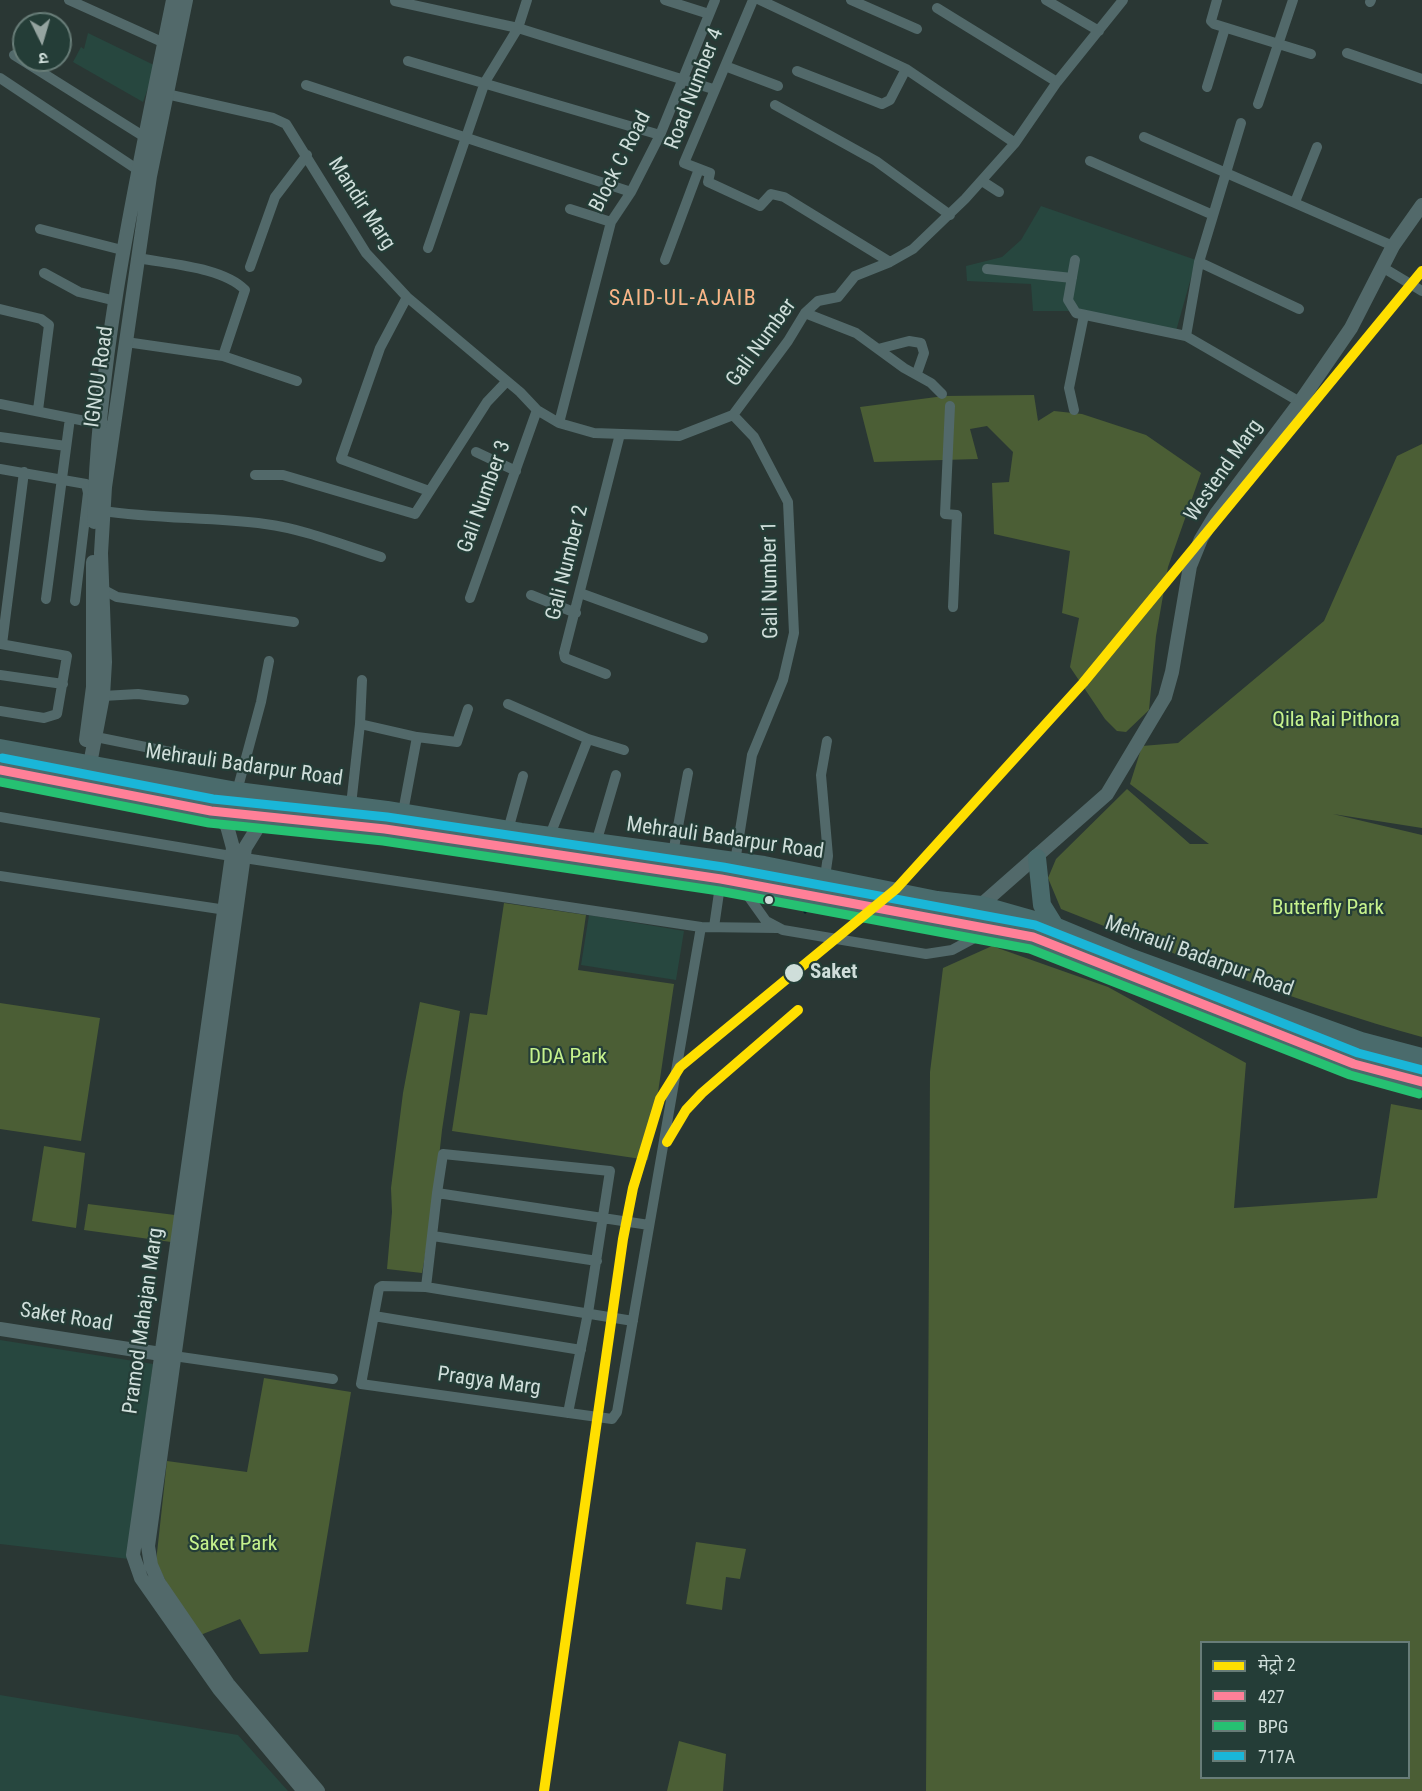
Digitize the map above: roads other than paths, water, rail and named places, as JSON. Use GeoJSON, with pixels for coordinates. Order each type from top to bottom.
{"type":"FeatureCollection","features":[{"type":"Feature","properties":{"kind":"main road","name":"Mehrauli Badarpur Road"},"geometry":{"type":"LineString","coordinates":[[0,748],[237,791],[403,812],[508,830],[735,862],[825,877],[937,900],[981,905],[1055,926],[1132,958],[1360,1041],[1422,1057]]}},
{"type":"Feature","properties":{"kind":"main road","name":"Mehrauli Badarpur Road"},"geometry":{"type":"LineString","coordinates":[[0,770],[211,811],[271,818],[299,818],[385,829],[544,855],[730,881],[1033,938],[1354,1064],[1422,1082]]}},
{"type":"Feature","properties":{"kind":"main road"},"geometry":{"type":"LineString","coordinates":[[1037,858],[1042,905],[1055,926]]}},
{"type":"Feature","properties":{"kind":"street"},"geometry":{"type":"LineString","coordinates":[[69,0],[170,46]]}},
{"type":"Feature","properties":{"kind":"street","name":"IGNOU Road"},"geometry":{"type":"LineString","coordinates":[[86,763],[96,737],[103,696],[105,662],[102,589],[103,511],[150,176],[169,95],[173,0]]}},
{"type":"Feature","properties":{"kind":"street","name":"IGNOU Road"},"geometry":{"type":"LineString","coordinates":[[86,763],[93,687],[94,518],[99,424],[122,249],[143,136],[155,90],[186,0]]}},
{"type":"Feature","properties":{"kind":"street"},"geometry":{"type":"LineString","coordinates":[[428,248],[485,82],[518,28],[527,0]]}},
{"type":"Feature","properties":{"kind":"street"},"geometry":{"type":"LineString","coordinates":[[665,0],[709,14]]}},
{"type":"Feature","properties":{"kind":"street","name":"Block C Road"},"geometry":{"type":"LineString","coordinates":[[558,423],[611,222],[631,192],[660,135],[715,0]]}},
{"type":"Feature","properties":{"kind":"street","name":"Road Number 4"},"geometry":{"type":"LineString","coordinates":[[753,0],[713,89],[684,164],[710,173],[708,182],[760,206],[771,194],[783,196],[890,262]]}},
{"type":"Feature","properties":{"kind":"street"},"geometry":{"type":"LineString","coordinates":[[760,0],[906,69],[1015,143]]}},
{"type":"Feature","properties":{"kind":"street"},"geometry":{"type":"LineString","coordinates":[[851,0],[917,29]]}},
{"type":"Feature","properties":{"kind":"street"},"geometry":{"type":"LineString","coordinates":[[1046,0],[1099,31]]}},
{"type":"Feature","properties":{"kind":"street"},"geometry":{"type":"LineString","coordinates":[[1112,0],[1114,12]]}},
{"type":"Feature","properties":{"kind":"street","name":"Gali Number"},"geometry":{"type":"LineString","coordinates":[[558,423],[594,433],[679,436],[733,415],[782,350],[805,313],[818,301],[838,297],[855,276],[890,262],[913,249],[982,181],[1015,143],[1057,82],[1123,0]]}},
{"type":"Feature","properties":{"kind":"street"},"geometry":{"type":"LineString","coordinates":[[1217,0],[1211,21],[1225,28],[1311,54]]}},
{"type":"Feature","properties":{"kind":"street"},"geometry":{"type":"LineString","coordinates":[[1258,104],[1293,0]]}},
{"type":"Feature","properties":{"kind":"street"},"geometry":{"type":"LineString","coordinates":[[395,1],[518,28],[713,89]]}},
{"type":"Feature","properties":{"kind":"street"},"geometry":{"type":"LineString","coordinates":[[937,8],[1057,82]]}},
{"type":"Feature","properties":{"kind":"street"},"geometry":{"type":"LineString","coordinates":[[1207,87],[1225,28]]}},
{"type":"Feature","properties":{"kind":"street"},"geometry":{"type":"LineString","coordinates":[[1347,53],[1422,79]]}},
{"type":"Feature","properties":{"kind":"street"},"geometry":{"type":"LineString","coordinates":[[408,61],[660,135]]}},
{"type":"Feature","properties":{"kind":"street"},"geometry":{"type":"LineString","coordinates":[[725,66],[778,86]]}},
{"type":"Feature","properties":{"kind":"street"},"geometry":{"type":"LineString","coordinates":[[796,71],[882,104],[890,100],[906,69]]}},
{"type":"Feature","properties":{"kind":"street"},"geometry":{"type":"LineString","coordinates":[[40,72],[143,136]]}},
{"type":"Feature","properties":{"kind":"street"},"geometry":{"type":"LineString","coordinates":[[0,78],[138,170]]}},
{"type":"Feature","properties":{"kind":"street"},"geometry":{"type":"LineString","coordinates":[[306,86],[631,192]]}},
{"type":"Feature","properties":{"kind":"street","name":"Mandir Marg"},"geometry":{"type":"LineString","coordinates":[[155,90],[280,120],[286,124],[366,253],[407,297],[507,381],[537,410],[558,423]]}},
{"type":"Feature","properties":{"kind":"street"},"geometry":{"type":"LineString","coordinates":[[775,105],[876,161],[950,215]]}},
{"type":"Feature","properties":{"kind":"street"},"geometry":{"type":"LineString","coordinates":[[1186,336],[1199,262],[1241,123]]}},
{"type":"Feature","properties":{"kind":"street"},"geometry":{"type":"LineString","coordinates":[[1144,137],[1393,246]]}},
{"type":"Feature","properties":{"kind":"street"},"geometry":{"type":"LineString","coordinates":[[1295,202],[1317,147]]}},
{"type":"Feature","properties":{"kind":"street"},"geometry":{"type":"LineString","coordinates":[[250,267],[276,197],[307,155]]}},
{"type":"Feature","properties":{"kind":"street"},"geometry":{"type":"LineString","coordinates":[[1090,161],[1213,215]]}},
{"type":"Feature","properties":{"kind":"street"},"geometry":{"type":"LineString","coordinates":[[665,260],[699,169]]}},
{"type":"Feature","properties":{"kind":"street"},"geometry":{"type":"LineString","coordinates":[[982,181],[999,192]]}},
{"type":"Feature","properties":{"kind":"street","name":"Westend Marg"},"geometry":{"type":"LineString","coordinates":[[981,905],[1103,800],[1165,697],[1172,672],[1191,566],[1201,539],[1258,455],[1300,402],[1351,328],[1393,246],[1422,205]]}},
{"type":"Feature","properties":{"kind":"street"},"geometry":{"type":"LineString","coordinates":[[570,209],[611,222]]}},
{"type":"Feature","properties":{"kind":"street"},"geometry":{"type":"LineString","coordinates":[[40,229],[122,249]]}},
{"type":"Feature","properties":{"kind":"street"},"geometry":{"type":"LineString","coordinates":[[138,258],[203,270],[231,280],[244,290],[223,357]]}},
{"type":"Feature","properties":{"kind":"street"},"geometry":{"type":"LineString","coordinates":[[1075,260],[1068,300],[1076,313],[1186,336],[1300,402]]}},
{"type":"Feature","properties":{"kind":"street"},"geometry":{"type":"LineString","coordinates":[[1199,262],[1299,309]]}},
{"type":"Feature","properties":{"kind":"street"},"geometry":{"type":"LineString","coordinates":[[1382,267],[1422,291]]}},
{"type":"Feature","properties":{"kind":"street"},"geometry":{"type":"LineString","coordinates":[[987,269],[1071,278]]}},
{"type":"Feature","properties":{"kind":"street"},"geometry":{"type":"LineString","coordinates":[[44,273],[79,292],[116,301]]}},
{"type":"Feature","properties":{"kind":"street"},"geometry":{"type":"LineString","coordinates":[[407,297],[380,348],[341,459],[429,490]]}},
{"type":"Feature","properties":{"kind":"street"},"geometry":{"type":"LineString","coordinates":[[0,309],[41,319],[50,325],[38,410]]}},
{"type":"Feature","properties":{"kind":"street"},"geometry":{"type":"LineString","coordinates":[[805,313],[856,333],[904,368],[917,373],[942,394]]}},
{"type":"Feature","properties":{"kind":"street"},"geometry":{"type":"LineString","coordinates":[[1074,410],[1069,388],[1084,315]]}},
{"type":"Feature","properties":{"kind":"street"},"geometry":{"type":"LineString","coordinates":[[878,349],[909,341],[921,343],[924,352],[917,373]]}},
{"type":"Feature","properties":{"kind":"street"},"geometry":{"type":"LineString","coordinates":[[126,342],[223,357],[297,381]]}},
{"type":"Feature","properties":{"kind":"street"},"geometry":{"type":"LineString","coordinates":[[255,476],[284,475],[410,514],[417,512],[487,402],[507,381]]}},
{"type":"Feature","properties":{"kind":"street"},"geometry":{"type":"LineString","coordinates":[[0,404],[114,427]]}},
{"type":"Feature","properties":{"kind":"street"},"geometry":{"type":"LineString","coordinates":[[950,406],[945,514],[957,515],[953,607]]}},
{"type":"Feature","properties":{"kind":"street","name":"Gali Number 3"},"geometry":{"type":"LineString","coordinates":[[470,598],[537,410]]}},
{"type":"Feature","properties":{"kind":"street","name":"Gali Number 1"},"geometry":{"type":"LineString","coordinates":[[733,415],[754,437],[788,502],[794,633],[783,680],[752,755],[735,862]]}},
{"type":"Feature","properties":{"kind":"street"},"geometry":{"type":"LineString","coordinates":[[46,599],[70,418]]}},
{"type":"Feature","properties":{"kind":"street","name":"Gali Number 2"},"geometry":{"type":"LineString","coordinates":[[606,674],[564,656],[620,434]]}},
{"type":"Feature","properties":{"kind":"street"},"geometry":{"type":"LineString","coordinates":[[0,437],[66,446]]}},
{"type":"Feature","properties":{"kind":"street"},"geometry":{"type":"LineString","coordinates":[[476,452],[516,471]]}},
{"type":"Feature","properties":{"kind":"street"},"geometry":{"type":"LineString","coordinates":[[0,469],[86,484],[75,601]]}},
{"type":"Feature","properties":{"kind":"street"},"geometry":{"type":"LineString","coordinates":[[0,711],[52,717],[57,714],[67,656],[1,644],[24,472]]}},
{"type":"Feature","properties":{"kind":"street"},"geometry":{"type":"LineString","coordinates":[[103,511],[139,516],[265,524],[297,530],[381,557]]}},
{"type":"Feature","properties":{"kind":"street"},"geometry":{"type":"LineString","coordinates":[[102,589],[117,597],[294,622]]}},
{"type":"Feature","properties":{"kind":"street"},"geometry":{"type":"LineString","coordinates":[[580,594],[703,638]]}},
{"type":"Feature","properties":{"kind":"street"},"geometry":{"type":"LineString","coordinates":[[531,595],[576,613]]}},
{"type":"Feature","properties":{"kind":"street"},"geometry":{"type":"LineString","coordinates":[[237,791],[261,702],[269,660]]}},
{"type":"Feature","properties":{"kind":"street"},"geometry":{"type":"LineString","coordinates":[[0,675],[63,684]]}},
{"type":"Feature","properties":{"kind":"street"},"geometry":{"type":"LineString","coordinates":[[351,805],[360,724],[362,680]]}},
{"type":"Feature","properties":{"kind":"street"},"geometry":{"type":"LineString","coordinates":[[103,696],[138,694],[184,700]]}},
{"type":"Feature","properties":{"kind":"street"},"geometry":{"type":"LineString","coordinates":[[508,704],[588,740],[624,750]]}},
{"type":"Feature","properties":{"kind":"street"},"geometry":{"type":"LineString","coordinates":[[360,724],[417,737],[457,742],[468,709]]}},
{"type":"Feature","properties":{"kind":"street"},"geometry":{"type":"LineString","coordinates":[[96,737],[195,757]]}},
{"type":"Feature","properties":{"kind":"street"},"geometry":{"type":"LineString","coordinates":[[403,812],[417,737]]}},
{"type":"Feature","properties":{"kind":"street"},"geometry":{"type":"LineString","coordinates":[[544,855],[549,836],[588,740]]}},
{"type":"Feature","properties":{"kind":"street"},"geometry":{"type":"LineString","coordinates":[[825,877],[828,856],[821,775],[827,741]]}},
{"type":"Feature","properties":{"kind":"street"},"geometry":{"type":"LineString","coordinates":[[673,853],[688,773]]}},
{"type":"Feature","properties":{"kind":"street"},"geometry":{"type":"LineString","coordinates":[[596,843],[616,775]]}},
{"type":"Feature","properties":{"kind":"street"},"geometry":{"type":"LineString","coordinates":[[508,830],[523,776]]}},
{"type":"Feature","properties":{"kind":"street","name":"Pramod Mahajan Marg"},"geometry":{"type":"LineString","coordinates":[[211,811],[223,820],[231,833],[238,856],[220,996],[167,1355],[134,1543],[136,1567],[144,1583],[219,1689],[304,1791]]}},
{"type":"Feature","properties":{"kind":"street"},"geometry":{"type":"LineString","coordinates":[[0,817],[701,927],[777,928],[926,954],[952,950],[991,929]]}},
{"type":"Feature","properties":{"kind":"street","name":"Pramod Mahajan Marg"},"geometry":{"type":"LineString","coordinates":[[220,996],[226,910],[238,856],[252,834],[271,818]]}},
{"type":"Feature","properties":{"kind":"street"},"geometry":{"type":"LineString","coordinates":[[0,876],[226,910]]}},
{"type":"Feature","properties":{"kind":"street"},"geometry":{"type":"LineString","coordinates":[[714,927],[730,881],[766,921],[777,928]]}},
{"type":"Feature","properties":{"kind":"street"},"geometry":{"type":"LineString","coordinates":[[581,1350],[374,1316],[380,1286],[426,1287],[633,1321],[701,927]]}},
{"type":"Feature","properties":{"kind":"street"},"geometry":{"type":"LineString","coordinates":[[426,1287],[443,1154],[610,1171],[588,1313],[568,1413]]}},
{"type":"Feature","properties":{"kind":"street"},"geometry":{"type":"LineString","coordinates":[[437,1193],[649,1225]]}},
{"type":"Feature","properties":{"kind":"street"},"geometry":{"type":"LineString","coordinates":[[433,1236],[597,1261]]}},
{"type":"Feature","properties":{"kind":"street","name":"Pragya Marg"},"geometry":{"type":"LineString","coordinates":[[374,1316],[361,1384],[612,1419],[617,1412],[633,1321]]}},
{"type":"Feature","properties":{"kind":"street","name":"Saket Road"},"geometry":{"type":"LineString","coordinates":[[0,1329],[167,1355]]}},
{"type":"Feature","properties":{"kind":"street"},"geometry":{"type":"LineString","coordinates":[[167,1355],[333,1379]]}},
{"type":"Feature","properties":{"kind":"street","name":"Pramod Mahajan Marg"},"geometry":{"type":"LineString","coordinates":[[167,1355],[149,1536],[151,1565],[159,1583],[228,1684],[318,1791]]}},
{"type":"Feature","properties":{"kind":"waterway"},"geometry":{"type":"LineString","coordinates":[[805,912],[806,902]]}},
{"type":"Feature","properties":{"kind":"metro line","name":"2"},"geometry":{"type":"LineString","coordinates":[[544,1791],[623,1239],[633,1188],[660,1099],[680,1067],[896,889],[1083,683],[1422,271]]}},
{"type":"Feature","properties":{"kind":"metro line","name":"2"},"geometry":{"type":"LineString","coordinates":[[667,1142],[686,1110],[702,1093],[798,1010]]}},
{"type":"Feature","properties":{"kind":"place","name":"Saket"},"geometry":{"type":"Point","coordinates":[794,973]}},
{"type":"Feature","properties":{"kind":"district","name":"SAID-UL-AJAIB"},"geometry":{"type":"Point","coordinates":[683,299]}},
{"type":"Feature","properties":{"kind":"park label","name":"Qila Rai Pithora"},"geometry":{"type":"Point","coordinates":[1336,721]}},
{"type":"Feature","properties":{"kind":"park label","name":"Butterfly Park"},"geometry":{"type":"Point","coordinates":[1328,909]}},
{"type":"Feature","properties":{"kind":"park label","name":"DDA Park"},"geometry":{"type":"Point","coordinates":[568,1058]}},
{"type":"Feature","properties":{"kind":"park label","name":"Saket Park"},"geometry":{"type":"Point","coordinates":[233,1545]}}]}
